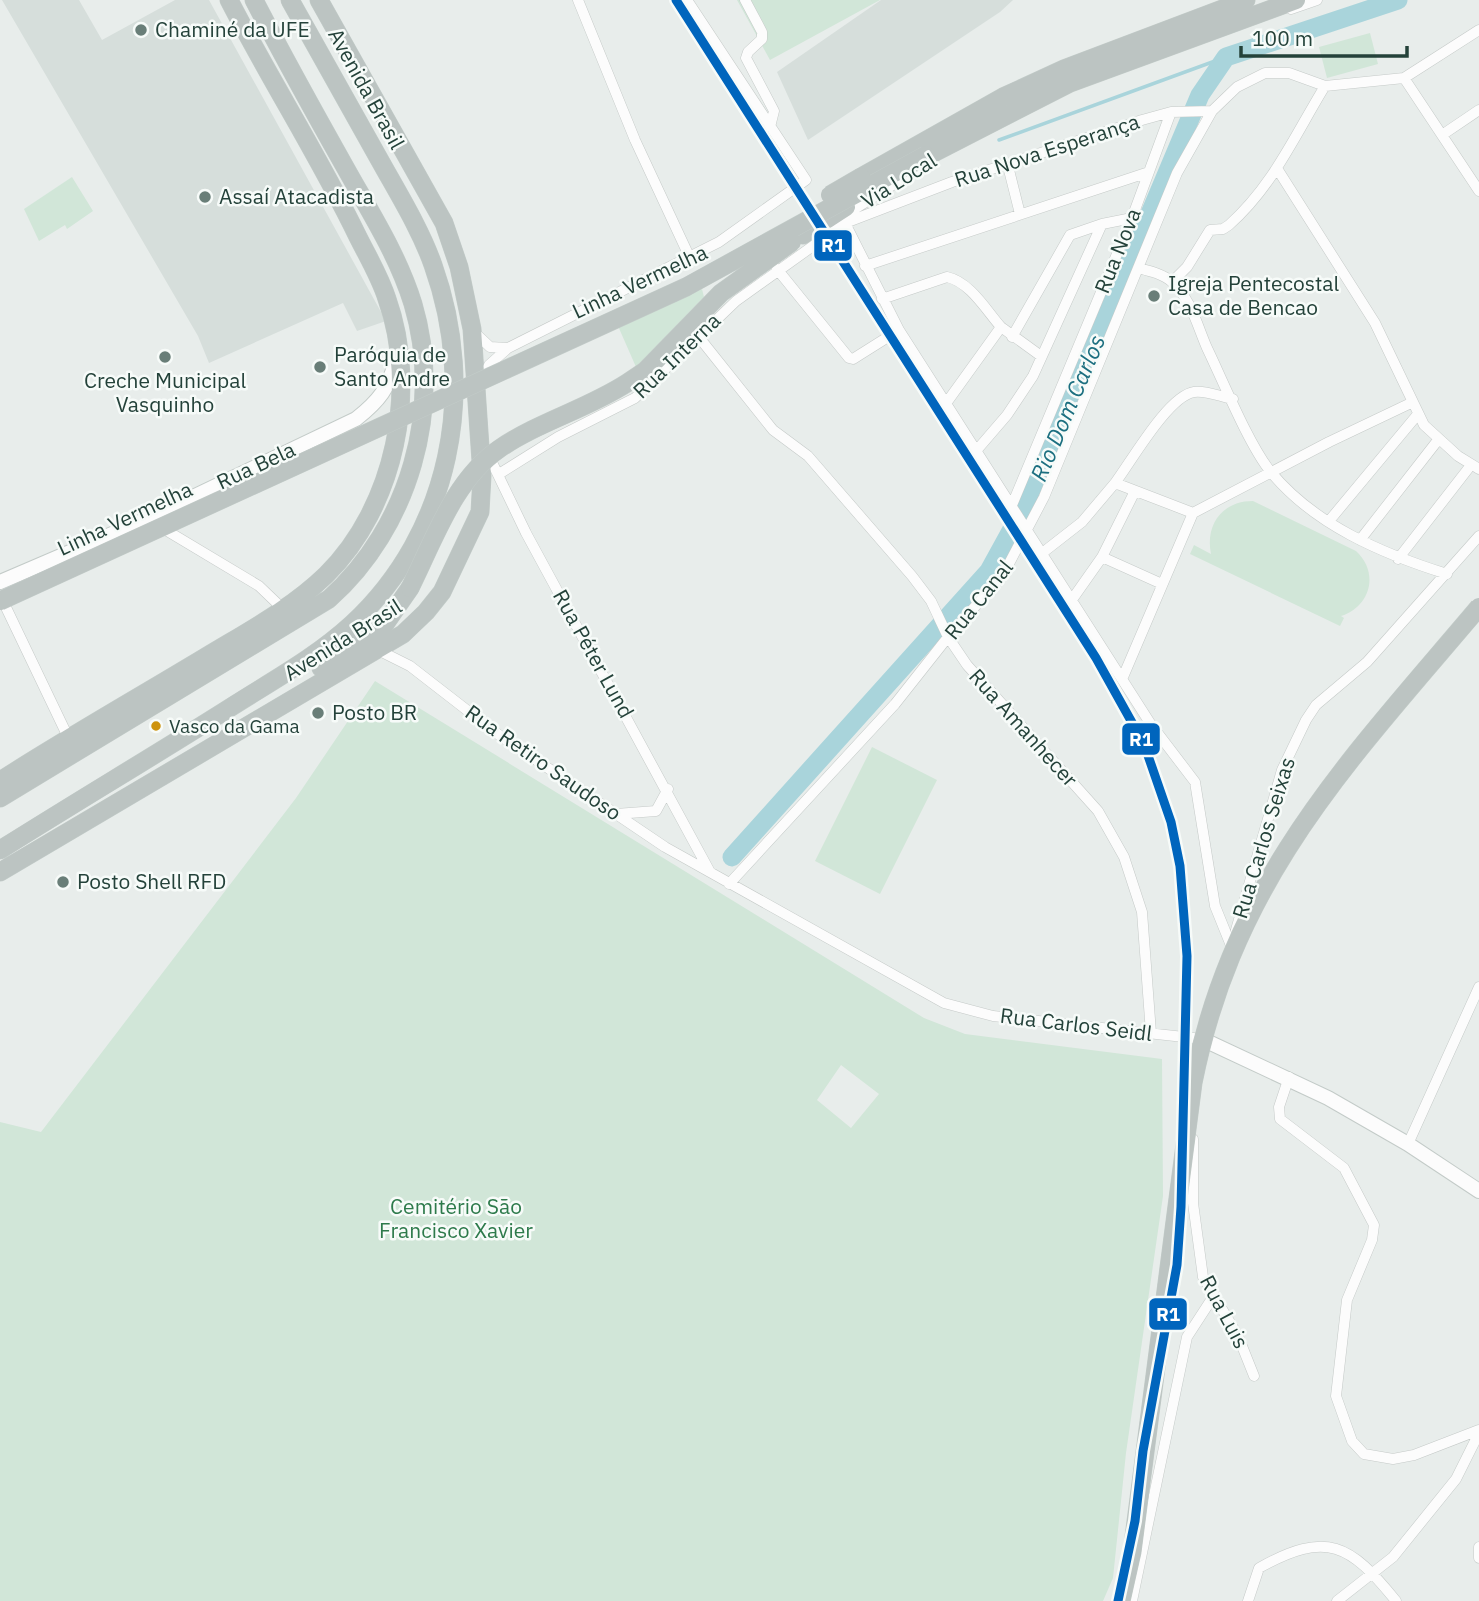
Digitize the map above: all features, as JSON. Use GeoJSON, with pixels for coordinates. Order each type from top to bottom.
{"type":"FeatureCollection","features":[{"type":"Feature","properties":{"kind":"highway"},"geometry":{"type":"LineString","coordinates":[[0,781],[283,609],[327,573],[352,540],[374,502],[390,458],[400,414],[398,348],[381,283],[333,187],[229,0]]}},
{"type":"Feature","properties":{"kind":"highway","name":"Avenida Brasil"},"geometry":{"type":"LineString","coordinates":[[0,798],[328,599],[346,584],[379,540],[394,514],[410,471],[421,425],[424,375],[414,307],[395,258],[376,220],[254,0]]}},
{"type":"Feature","properties":{"kind":"highway","name":"Avenida Brasil"},"geometry":{"type":"LineString","coordinates":[[0,850],[166,750],[336,638],[370,606],[402,566],[430,512],[449,452],[456,372],[446,303],[424,243],[290,0]]}},
{"type":"Feature","properties":{"kind":"highway","name":"Avenida Brasil"},"geometry":{"type":"LineString","coordinates":[[0,872],[192,756],[378,650],[410,628],[433,605],[474,528],[481,504],[477,390],[472,329],[463,278],[444,223],[372,100],[319,0]]}},
{"type":"Feature","properties":{"kind":"highway","name":"Linha Vermelha"},"geometry":{"type":"LineString","coordinates":[[0,593],[723,258],[1003,97],[1064,69],[1246,0]]}},
{"type":"Feature","properties":{"kind":"highway","name":"Linha Vermelha"},"geometry":{"type":"LineString","coordinates":[[0,601],[686,287],[926,155],[1070,83],[1296,0]]}},
{"type":"Feature","properties":{"kind":"highway"},"geometry":{"type":"LineString","coordinates":[[372,100],[370,113],[430,229],[446,303]]}},
{"type":"Feature","properties":{"kind":"highway"},"geometry":{"type":"LineString","coordinates":[[166,750],[233,719],[338,659],[384,624],[411,587],[457,495],[486,459],[504,445],[628,383],[645,371],[721,293],[760,262],[926,155]]}},
{"type":"Feature","properties":{"kind":"highway"},"geometry":{"type":"LineString","coordinates":[[1121,1601],[1132,1552],[1194,1083],[1205,1030],[1225,968],[1256,898],[1301,824],[1366,740],[1479,607]]}},
{"type":"Feature","properties":{"kind":"street"},"geometry":{"type":"LineString","coordinates":[[578,0],[635,140],[690,258]]}},
{"type":"Feature","properties":{"kind":"street"},"geometry":{"type":"LineString","coordinates":[[477,390],[489,365],[508,348],[690,258],[762,213],[806,180],[687,0]]}},
{"type":"Feature","properties":{"kind":"street"},"geometry":{"type":"LineString","coordinates":[[745,0],[762,32],[762,39],[748,52],[746,58],[774,111],[770,127]]}},
{"type":"Feature","properties":{"kind":"street","name":"Via Local"},"geometry":{"type":"LineString","coordinates":[[494,464],[507,451],[627,391],[647,376],[725,297],[775,259],[959,145],[1035,106],[1097,80],[1317,0]]}},
{"type":"Feature","properties":{"kind":"street"},"geometry":{"type":"LineString","coordinates":[[1172,282],[1187,267],[1210,230],[1223,229],[1252,204],[1278,170],[1325,86],[1404,78],[1479,30]]}},
{"type":"Feature","properties":{"kind":"street","name":"Rua Canal"},"geometry":{"type":"LineString","coordinates":[[729,884],[895,704],[946,633],[1003,575],[1182,162],[1207,111],[1237,87],[1265,73],[1289,73],[1325,86]]}},
{"type":"Feature","properties":{"kind":"street"},"geometry":{"type":"LineString","coordinates":[[1404,78],[1479,190]]}},
{"type":"Feature","properties":{"kind":"street"},"geometry":{"type":"LineString","coordinates":[[1442,135],[1479,110]]}},
{"type":"Feature","properties":{"kind":"street","name":"Rua Nova Esperança"},"geometry":{"type":"LineString","coordinates":[[845,223],[901,200],[1176,112],[1207,111]]}},
{"type":"Feature","properties":{"kind":"street","name":"Rua Nova"},"geometry":{"type":"LineString","coordinates":[[1014,508],[1149,172],[1176,112]]}},
{"type":"Feature","properties":{"kind":"street"},"geometry":{"type":"LineString","coordinates":[[1008,166],[1020,214]]}},
{"type":"Feature","properties":{"kind":"street"},"geometry":{"type":"LineString","coordinates":[[1278,170],[1375,323],[1418,414],[1438,440],[1475,467],[1398,559]]}},
{"type":"Feature","properties":{"kind":"street"},"geometry":{"type":"LineString","coordinates":[[865,266],[1149,172]]}},
{"type":"Feature","properties":{"kind":"street"},"geometry":{"type":"LineString","coordinates":[[1012,337],[1070,234],[1102,223],[1132,218]]}},
{"type":"Feature","properties":{"kind":"street"},"geometry":{"type":"LineString","coordinates":[[845,223],[899,330],[1150,723],[1195,782],[1214,906],[1232,948]]}},
{"type":"Feature","properties":{"kind":"street","name":"Rua Interna"},"geometry":{"type":"LineString","coordinates":[[499,474],[558,437],[635,398],[664,373],[698,336],[777,269],[845,223]]}},
{"type":"Feature","properties":{"kind":"street"},"geometry":{"type":"LineString","coordinates":[[976,451],[1021,396],[1102,223]]}},
{"type":"Feature","properties":{"kind":"street"},"geometry":{"type":"LineString","coordinates":[[1138,268],[1172,282],[1188,304],[1271,472],[1329,521],[1360,540],[1398,559],[1447,575]]}},
{"type":"Feature","properties":{"kind":"street"},"geometry":{"type":"LineString","coordinates":[[777,269],[849,358],[853,359],[899,330]]}},
{"type":"Feature","properties":{"kind":"street"},"geometry":{"type":"LineString","coordinates":[[882,299],[947,277],[959,281],[1001,327],[1041,356]]}},
{"type":"Feature","properties":{"kind":"street"},"geometry":{"type":"LineString","coordinates":[[947,402],[1001,327]]}},
{"type":"Feature","properties":{"kind":"street"},"geometry":{"type":"LineString","coordinates":[[472,329],[490,347],[508,348]]}},
{"type":"Feature","properties":{"kind":"street","name":"Rua Amanhecer"},"geometry":{"type":"LineString","coordinates":[[698,336],[774,430],[808,456],[904,566],[927,594],[946,633],[967,666],[1098,811],[1124,858],[1142,912],[1151,1033]]}},
{"type":"Feature","properties":{"kind":"street","name":"Rua Bela"},"geometry":{"type":"LineString","coordinates":[[0,582],[147,519],[356,419],[377,402],[390,384],[398,348]]}},
{"type":"Feature","properties":{"kind":"street"},"geometry":{"type":"LineString","coordinates":[[1041,554],[1082,522],[1115,483],[1163,416],[1185,395],[1201,392],[1233,399]]}},
{"type":"Feature","properties":{"kind":"street"},"geometry":{"type":"LineString","coordinates":[[1123,677],[1193,513],[1413,402]]}},
{"type":"Feature","properties":{"kind":"street"},"geometry":{"type":"LineString","coordinates":[[1329,521],[1418,414]]}},
{"type":"Feature","properties":{"kind":"street","name":"Rua Péter Lund"},"geometry":{"type":"LineString","coordinates":[[478,435],[526,533],[668,789],[710,872]]}},
{"type":"Feature","properties":{"kind":"street"},"geometry":{"type":"LineString","coordinates":[[1360,540],[1438,440]]}},
{"type":"Feature","properties":{"kind":"street"},"geometry":{"type":"LineString","coordinates":[[1115,483],[1193,513]]}},
{"type":"Feature","properties":{"kind":"street"},"geometry":{"type":"LineString","coordinates":[[1071,601],[1102,557],[1135,491]]}},
{"type":"Feature","properties":{"kind":"street"},"geometry":{"type":"LineString","coordinates":[[147,519],[259,586],[283,609]]}},
{"type":"Feature","properties":{"kind":"street","name":"Rua Carlos Seixas"},"geometry":{"type":"LineString","coordinates":[[1202,1039],[1218,1001],[1258,846],[1282,770],[1306,720],[1317,705],[1367,662],[1479,536]]}},
{"type":"Feature","properties":{"kind":"street"},"geometry":{"type":"LineString","coordinates":[[1102,557],[1162,584]]}},
{"type":"Feature","properties":{"kind":"street"},"geometry":{"type":"LineString","coordinates":[[0,593],[69,739]]}},
{"type":"Feature","properties":{"kind":"street","name":"Rua Retiro Saudoso"},"geometry":{"type":"LineString","coordinates":[[378,650],[410,666],[499,735],[664,847],[710,872]]}},
{"type":"Feature","properties":{"kind":"street"},"geometry":{"type":"LineString","coordinates":[[615,814],[656,811],[668,789]]}},
{"type":"Feature","properties":{"kind":"street","name":"Rua Carlos Seidl"},"geometry":{"type":"LineString","coordinates":[[710,872],[944,1003],[993,1016],[1202,1039],[1289,1077],[1408,1144],[1479,1191]]}},
{"type":"Feature","properties":{"kind":"street"},"geometry":{"type":"LineString","coordinates":[[1408,1144],[1479,987]]}},
{"type":"Feature","properties":{"kind":"street","name":"Rua Luis"},"geometry":{"type":"LineString","coordinates":[[1202,1039],[1194,1128],[1193,1203],[1199,1259],[1203,1278],[1238,1336],[1254,1376]]}},
{"type":"Feature","properties":{"kind":"street"},"geometry":{"type":"LineString","coordinates":[[1289,1077],[1279,1107],[1280,1119],[1344,1168],[1374,1225],[1372,1240],[1347,1300],[1336,1388],[1338,1404],[1352,1441],[1364,1454],[1393,1459],[1415,1455],[1479,1432]]}},
{"type":"Feature","properties":{"kind":"street"},"geometry":{"type":"LineString","coordinates":[[1132,1601],[1187,1337],[1213,1297]]}},
{"type":"Feature","properties":{"kind":"street"},"geometry":{"type":"LineString","coordinates":[[1337,1601],[1375,1574],[1393,1557],[1456,1479],[1479,1432]]}},
{"type":"Feature","properties":{"kind":"street"},"geometry":{"type":"LineString","coordinates":[[1248,1601],[1259,1568],[1325,1545],[1342,1549],[1375,1574],[1396,1601]]}},
{"type":"Feature","properties":{"kind":"street"},"geometry":{"type":"LineString","coordinates":[[1479,1547],[1479,1558]]}},
{"type":"Feature","properties":{"kind":"shaded area"},"geometry":{"type":"Polygon","coordinates":[[[2,0],[79,0],[102,40],[175,0],[209,0],[386,321],[357,331],[343,303],[209,363],[198,336],[2,0]]]}},
{"type":"Feature","properties":{"kind":"shaded area"},"geometry":{"type":"Polygon","coordinates":[[[881,0],[1013,0],[1000,12],[808,140],[777,72],[881,0]]]}},
{"type":"Feature","properties":{"kind":"green space"},"geometry":{"type":"Polygon","coordinates":[[[737,0],[880,0],[770,60],[737,0]]]}},
{"type":"Feature","properties":{"kind":"green space"},"geometry":{"type":"Polygon","coordinates":[[[1370,33],[1378,64],[1327,78],[1319,47],[1370,33]]]}},
{"type":"Feature","properties":{"kind":"green space"},"geometry":{"type":"Polygon","coordinates":[[[72,177],[93,211],[67,229],[65,225],[39,241],[24,209],[72,177]]]}},
{"type":"Feature","properties":{"kind":"green space"},"geometry":{"type":"Polygon","coordinates":[[[702,289],[704,297],[636,367],[618,326],[702,289]]]}},
{"type":"Feature","properties":{"kind":"green space"},"geometry":{"type":"Polygon","coordinates":[[[1253,501],[1356,551],[1363,560],[1369,579],[1365,597],[1351,612],[1341,616],[1344,618],[1340,626],[1190,554],[1194,545],[1211,554],[1211,533],[1218,517],[1233,505],[1253,501]]]}},
{"type":"Feature","properties":{"kind":"green space","name":"Cemitério São Francisco Xavier"},"geometry":{"type":"Polygon","coordinates":[[[375,681],[924,1018],[965,1034],[1162,1059],[1163,1196],[1126,1453],[1113,1578],[1103,1601],[0,1601],[0,1122],[41,1132],[296,798],[375,681]],[[841,1065],[817,1100],[851,1128],[879,1094],[841,1065]]]}},
{"type":"Feature","properties":{"kind":"green space"},"geometry":{"type":"Polygon","coordinates":[[[872,747],[937,780],[880,894],[815,861],[872,747]]]}},
{"type":"Feature","properties":{"kind":"waterway","name":"Rio Dom Carlos"},"geometry":{"type":"LineString","coordinates":[[732,857],[989,571],[1033,491],[1200,95],[1226,57],[1398,0]]}},
{"type":"Feature","properties":{"kind":"waterway"},"geometry":{"type":"LineString","coordinates":[[999,140],[1226,57]]}},
{"type":"Feature","properties":{"kind":"transit line","name":"R1"},"geometry":{"type":"LineString","coordinates":[[676,0],[1096,658],[1144,744],[1171,822],[1180,866],[1187,956],[1181,1207],[1177,1265],[1143,1451],[1135,1521],[1118,1601]]}},
{"type":"Feature","properties":{"kind":"place","name":"Chaminé da UFE"},"geometry":{"type":"Point","coordinates":[141,30]}},
{"type":"Feature","properties":{"kind":"place","name":"Assaí Atacadista"},"geometry":{"type":"Point","coordinates":[205,197]}},
{"type":"Feature","properties":{"kind":"place","name":"Igreja Pentecostal Casa de Bencao"},"geometry":{"type":"Point","coordinates":[1154,296]}},
{"type":"Feature","properties":{"kind":"place","name":"Creche Municipal Vasquinho"},"geometry":{"type":"Point","coordinates":[165,357]}},
{"type":"Feature","properties":{"kind":"place","name":"Paróquia de Santo Andre"},"geometry":{"type":"Point","coordinates":[320,367]}},
{"type":"Feature","properties":{"kind":"place","name":"Posto BR"},"geometry":{"type":"Point","coordinates":[318,713]}},
{"type":"Feature","properties":{"kind":"place","name":"Vasco da Gama"},"geometry":{"type":"Point","coordinates":[156,726]}},
{"type":"Feature","properties":{"kind":"place","name":"Posto Shell RFD"},"geometry":{"type":"Point","coordinates":[63,882]}}]}
